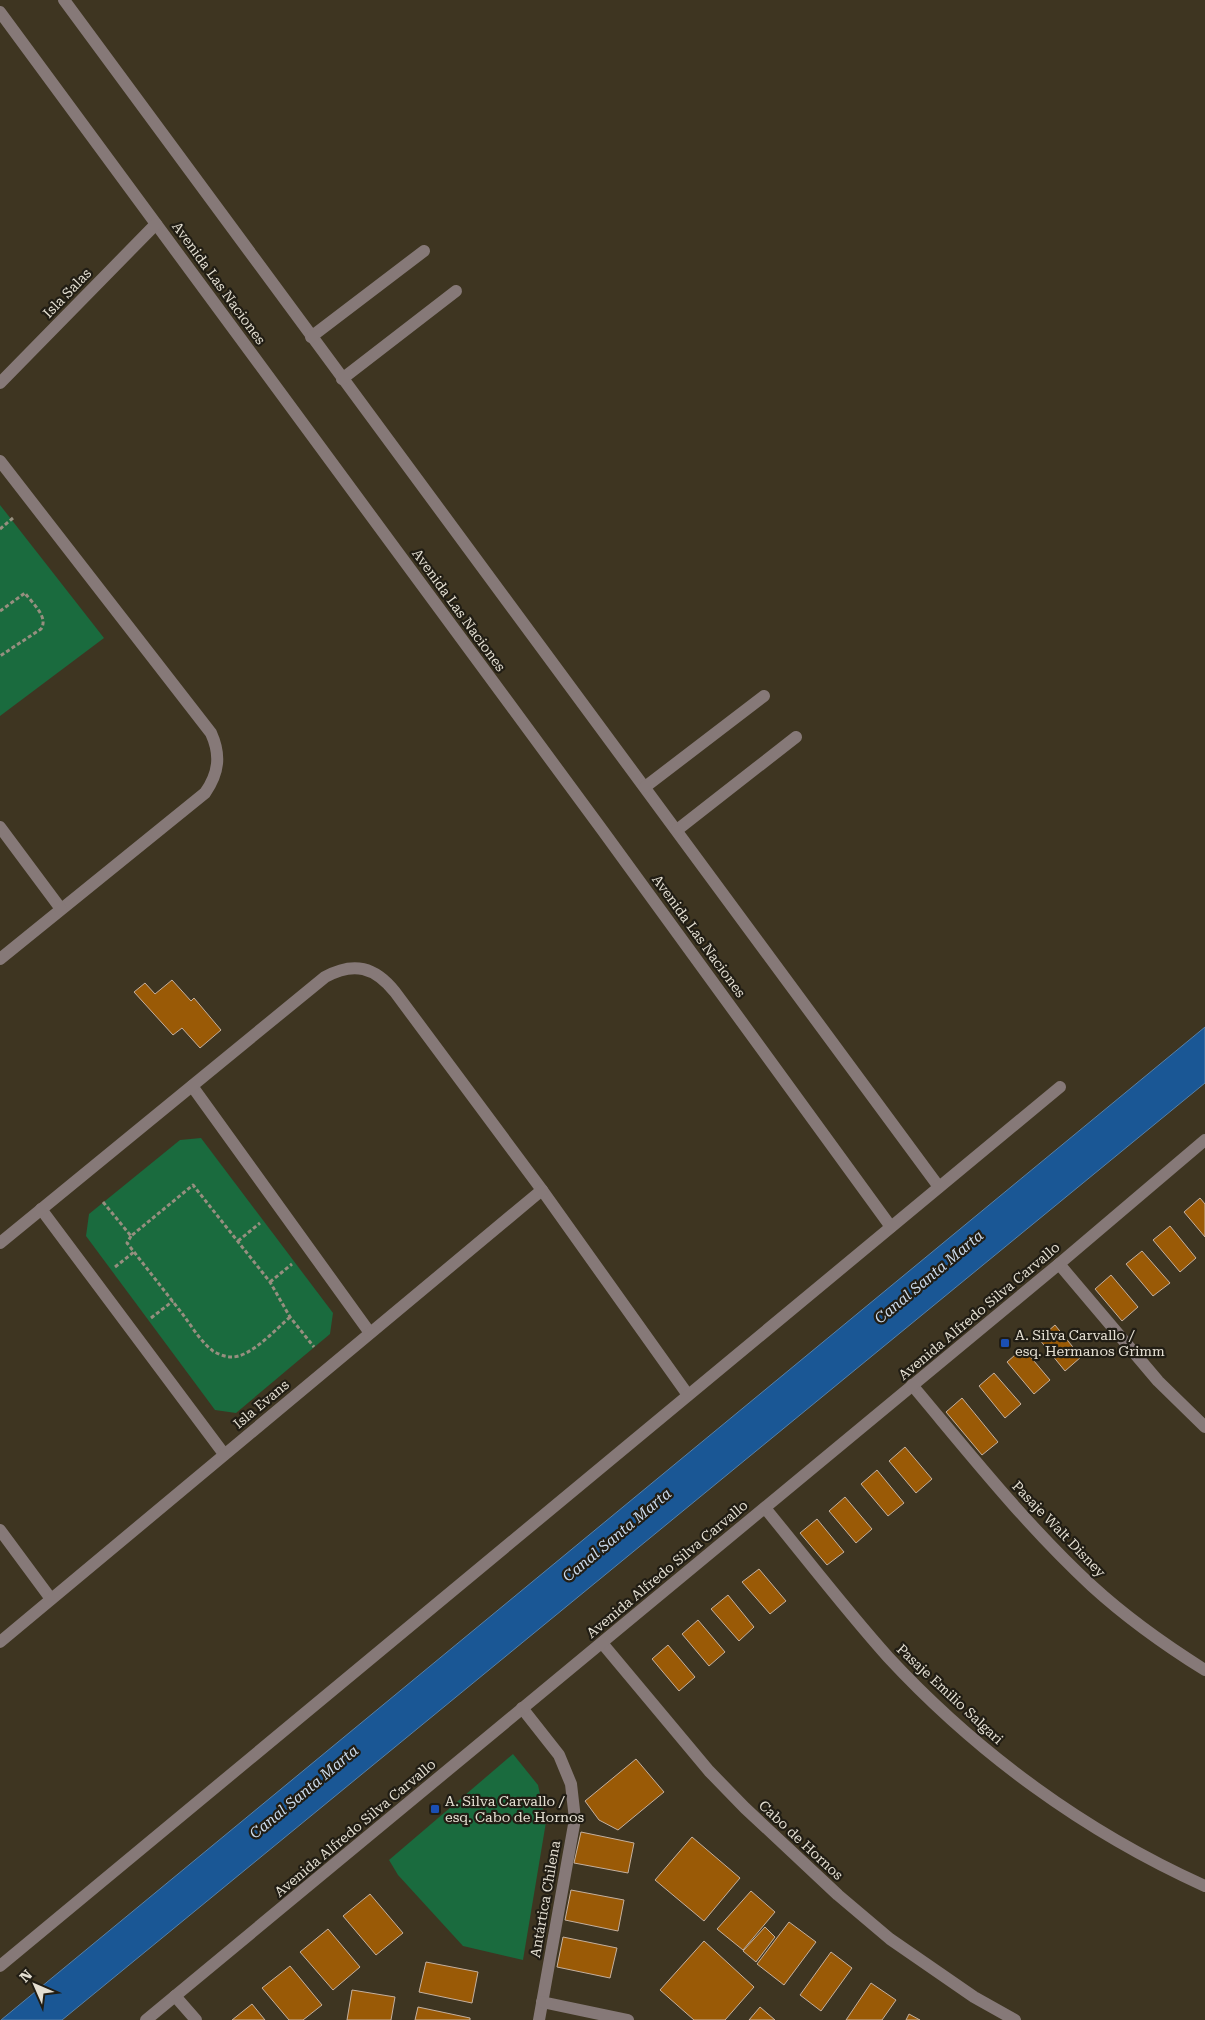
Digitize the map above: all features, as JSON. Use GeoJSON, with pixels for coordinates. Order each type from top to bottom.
{"type":"FeatureCollection","features":[{"type":"Feature","properties":{"kind":"street"},"geometry":{"type":"LineString","coordinates":[[64,0],[939,1187]]}},
{"type":"Feature","properties":{"kind":"street","name":"Avenida Las Naciones"},"geometry":{"type":"LineString","coordinates":[[0,12],[604,831],[891,1227]]}},
{"type":"Feature","properties":{"kind":"street","name":"Isla Salas"},"geometry":{"type":"LineString","coordinates":[[0,383],[156,224]]}},
{"type":"Feature","properties":{"kind":"street"},"geometry":{"type":"LineString","coordinates":[[311,337],[424,250]]}},
{"type":"Feature","properties":{"kind":"street"},"geometry":{"type":"LineString","coordinates":[[342,378],[456,290]]}},
{"type":"Feature","properties":{"kind":"street"},"geometry":{"type":"LineString","coordinates":[[0,460],[206,726],[216,744],[218,755],[218,768],[213,781],[205,793],[0,958]]}},
{"type":"Feature","properties":{"kind":"street"},"geometry":{"type":"LineString","coordinates":[[645,787],[764,696]]}},
{"type":"Feature","properties":{"kind":"street"},"geometry":{"type":"LineString","coordinates":[[677,830],[796,737]]}},
{"type":"Feature","properties":{"kind":"street"},"geometry":{"type":"LineString","coordinates":[[0,827],[61,909]]}},
{"type":"Feature","properties":{"kind":"street"},"geometry":{"type":"LineString","coordinates":[[0,1244],[325,978],[342,969],[366,970],[387,982],[395,992],[542,1190],[688,1395]]}},
{"type":"Feature","properties":{"kind":"street"},"geometry":{"type":"LineString","coordinates":[[192,1086],[370,1333]]}},
{"type":"Feature","properties":{"kind":"street"},"geometry":{"type":"LineString","coordinates":[[0,1966],[1060,1087]]}},
{"type":"Feature","properties":{"kind":"street","name":"Avenida Alfredo Silva Carvallo"},"geometry":{"type":"LineString","coordinates":[[146,2020],[1059,1264],[1205,1140]]}},
{"type":"Feature","properties":{"kind":"street","name":"Isla Evans"},"geometry":{"type":"LineString","coordinates":[[0,1642],[542,1190]]}},
{"type":"Feature","properties":{"kind":"street"},"geometry":{"type":"LineString","coordinates":[[41,1209],[224,1454]]}},
{"type":"Feature","properties":{"kind":"street"},"geometry":{"type":"LineString","coordinates":[[1059,1264],[1158,1381],[1205,1427]]}},
{"type":"Feature","properties":{"kind":"street","name":"Pasaje Walt Disney"},"geometry":{"type":"LineString","coordinates":[[912,1385],[1021,1513],[1093,1586],[1134,1621],[1205,1670]]}},
{"type":"Feature","properties":{"kind":"street","name":"Pasaje Emilio Salgari"},"geometry":{"type":"LineString","coordinates":[[765,1508],[888,1656],[922,1692],[973,1739],[1028,1783],[1085,1822],[1143,1856],[1205,1886]]}},
{"type":"Feature","properties":{"kind":"street"},"geometry":{"type":"LineString","coordinates":[[0,1530],[50,1599]]}},
{"type":"Feature","properties":{"kind":"street","name":"Cabo de Hornos"},"geometry":{"type":"LineString","coordinates":[[602,1643],[709,1771],[744,1808],[838,1895],[890,1939],[974,1997],[1015,2020]]}},
{"type":"Feature","properties":{"kind":"street","name":"Antártica Chilena"},"geometry":{"type":"LineString","coordinates":[[522,1708],[559,1755],[572,1784],[575,1819],[539,2020]]}},
{"type":"Feature","properties":{"kind":"street"},"geometry":{"type":"LineString","coordinates":[[175,1996],[196,2020]]}},
{"type":"Feature","properties":{"kind":"street"},"geometry":{"type":"LineString","coordinates":[[542,2002],[628,2020]]}},
{"type":"Feature","properties":{"kind":"path"},"geometry":{"type":"LineString","coordinates":[[0,611],[25,592],[44,619],[44,624],[41,629],[0,656]]}},
{"type":"Feature","properties":{"kind":"path"},"geometry":{"type":"LineString","coordinates":[[290,1317],[250,1351],[232,1358],[213,1350],[203,1340],[127,1242],[131,1236],[193,1185],[270,1282],[290,1317],[314,1347]]}},
{"type":"Feature","properties":{"kind":"path"},"geometry":{"type":"LineString","coordinates":[[103,1202],[131,1236]]}},
{"type":"Feature","properties":{"kind":"path"},"geometry":{"type":"LineString","coordinates":[[238,1241],[263,1221]]}},
{"type":"Feature","properties":{"kind":"path"},"geometry":{"type":"LineString","coordinates":[[112,1270],[134,1252]]}},
{"type":"Feature","properties":{"kind":"path"},"geometry":{"type":"LineString","coordinates":[[270,1282],[295,1262]]}},
{"type":"Feature","properties":{"kind":"path"},"geometry":{"type":"LineString","coordinates":[[148,1320],[173,1301]]}},
{"type":"Feature","properties":{"kind":"green space"},"geometry":{"type":"Polygon","coordinates":[[[0,505],[104,638],[0,716],[0,505]]]}},
{"type":"Feature","properties":{"kind":"green space"},"geometry":{"type":"Polygon","coordinates":[[[201,1138],[333,1313],[330,1334],[236,1413],[215,1410],[86,1236],[89,1214],[180,1140],[201,1138]]]}},
{"type":"Feature","properties":{"kind":"green space"},"geometry":{"type":"Polygon","coordinates":[[[513,1754],[538,1785],[546,1822],[523,1960],[463,1946],[398,1875],[389,1860],[513,1754]]]}},
{"type":"Feature","properties":{"kind":"water","name":"Canal Santa Marta"},"geometry":{"type":"Polygon","coordinates":[[[1205,1027],[1205,1083],[62,2020],[1,2020],[1205,1027]]]}},
{"type":"Feature","properties":{"kind":"building"},"geometry":{"type":"Polygon","coordinates":[[[172,980],[191,1001],[194,998],[221,1030],[200,1048],[182,1028],[173,1035],[134,992],[145,983],[155,994],[172,980]]]}},
{"type":"Feature","properties":{"kind":"building"},"geometry":{"type":"Polygon","coordinates":[[[1200,1198],[1205,1204],[1205,1237],[1184,1212],[1200,1198]]]}},
{"type":"Feature","properties":{"kind":"building"},"geometry":{"type":"Polygon","coordinates":[[[1170,1226],[1196,1258],[1180,1272],[1153,1240],[1170,1226]]]}},
{"type":"Feature","properties":{"kind":"building"},"geometry":{"type":"Polygon","coordinates":[[[1142,1251],[1170,1283],[1153,1296],[1126,1264],[1142,1251]]]}},
{"type":"Feature","properties":{"kind":"building"},"geometry":{"type":"Polygon","coordinates":[[[1111,1275],[1138,1307],[1122,1321],[1095,1289],[1111,1275]]]}},
{"type":"Feature","properties":{"kind":"building"},"geometry":{"type":"Polygon","coordinates":[[[1055,1325],[1081,1357],[1065,1371],[1039,1339],[1055,1325]]]}},
{"type":"Feature","properties":{"kind":"building"},"geometry":{"type":"Polygon","coordinates":[[[1023,1348],[1050,1380],[1034,1394],[1007,1362],[1023,1348]]]}},
{"type":"Feature","properties":{"kind":"building"},"geometry":{"type":"Polygon","coordinates":[[[994,1373],[1021,1404],[1005,1418],[979,1386],[994,1373]]]}},
{"type":"Feature","properties":{"kind":"building"},"geometry":{"type":"Polygon","coordinates":[[[962,1398],[998,1442],[982,1455],[946,1412],[962,1398]]]}},
{"type":"Feature","properties":{"kind":"building"},"geometry":{"type":"Polygon","coordinates":[[[905,1447],[932,1479],[916,1493],[889,1461],[905,1447]]]}},
{"type":"Feature","properties":{"kind":"building"},"geometry":{"type":"Polygon","coordinates":[[[877,1470],[904,1503],[888,1516],[861,1484],[877,1470]]]}},
{"type":"Feature","properties":{"kind":"building"},"geometry":{"type":"Polygon","coordinates":[[[845,1497],[872,1529],[856,1543],[829,1511],[845,1497]]]}},
{"type":"Feature","properties":{"kind":"building"},"geometry":{"type":"Polygon","coordinates":[[[817,1519],[844,1552],[827,1565],[800,1533],[817,1519]]]}},
{"type":"Feature","properties":{"kind":"building"},"geometry":{"type":"Polygon","coordinates":[[[759,1569],[786,1601],[770,1614],[742,1582],[759,1569]]]}},
{"type":"Feature","properties":{"kind":"building"},"geometry":{"type":"Polygon","coordinates":[[[728,1595],[754,1627],[739,1641],[711,1609],[728,1595]]]}},
{"type":"Feature","properties":{"kind":"building"},"geometry":{"type":"Polygon","coordinates":[[[698,1620],[725,1652],[709,1666],[682,1634],[698,1620]]]}},
{"type":"Feature","properties":{"kind":"building"},"geometry":{"type":"Polygon","coordinates":[[[668,1645],[695,1677],[679,1691],[652,1659],[668,1645]]]}},
{"type":"Feature","properties":{"kind":"building"},"geometry":{"type":"Polygon","coordinates":[[[636,1759],[664,1792],[618,1830],[599,1820],[585,1801],[636,1759]]]}},
{"type":"Feature","properties":{"kind":"building"},"geometry":{"type":"Polygon","coordinates":[[[581,1832],[634,1843],[628,1873],[574,1863],[581,1832]]]}},
{"type":"Feature","properties":{"kind":"building"},"geometry":{"type":"Polygon","coordinates":[[[692,1837],[740,1878],[704,1921],[655,1880],[692,1837]]]}},
{"type":"Feature","properties":{"kind":"building"},"geometry":{"type":"Polygon","coordinates":[[[571,1890],[624,1900],[618,1931],[565,1920],[571,1890]]]}},
{"type":"Feature","properties":{"kind":"building"},"geometry":{"type":"Polygon","coordinates":[[[751,1891],[775,1912],[743,1950],[717,1929],[751,1891]]]}},
{"type":"Feature","properties":{"kind":"building"},"geometry":{"type":"Polygon","coordinates":[[[370,1894],[403,1933],[376,1955],[343,1916],[370,1894]]]}},
{"type":"Feature","properties":{"kind":"building"},"geometry":{"type":"Polygon","coordinates":[[[789,1922],[816,1942],[784,1985],[757,1964],[789,1922]]]}},
{"type":"Feature","properties":{"kind":"building"},"geometry":{"type":"Polygon","coordinates":[[[765,1927],[775,1937],[756,1962],[743,1951],[765,1927]]]}},
{"type":"Feature","properties":{"kind":"building"},"geometry":{"type":"Polygon","coordinates":[[[328,1929],[360,1967],[333,1990],[300,1952],[328,1929]]]}},
{"type":"Feature","properties":{"kind":"building"},"geometry":{"type":"Polygon","coordinates":[[[563,1937],[617,1948],[610,1978],[557,1967],[563,1937]]]}},
{"type":"Feature","properties":{"kind":"building"},"geometry":{"type":"Polygon","coordinates":[[[704,1941],[754,1987],[725,2020],[694,2020],[660,1990],[704,1941]]]}},
{"type":"Feature","properties":{"kind":"building"},"geometry":{"type":"Polygon","coordinates":[[[831,1952],[852,1968],[821,2011],[800,1995],[831,1952]]]}},
{"type":"Feature","properties":{"kind":"building"},"geometry":{"type":"Polygon","coordinates":[[[426,1962],[478,1972],[472,2003],[419,1992],[426,1962]]]}},
{"type":"Feature","properties":{"kind":"building"},"geometry":{"type":"Polygon","coordinates":[[[290,1966],[322,2005],[303,2020],[289,2020],[262,1988],[290,1966]]]}},
{"type":"Feature","properties":{"kind":"building"},"geometry":{"type":"Polygon","coordinates":[[[871,1983],[896,2000],[882,2020],[846,2020],[871,1983]]]}},
{"type":"Feature","properties":{"kind":"building"},"geometry":{"type":"Polygon","coordinates":[[[352,1990],[395,1997],[391,2020],[347,2020],[352,1990]]]}},
{"type":"Feature","properties":{"kind":"building"},"geometry":{"type":"Polygon","coordinates":[[[252,2004],[265,2020],[232,2020],[252,2004]]]}},
{"type":"Feature","properties":{"kind":"building"},"geometry":{"type":"Polygon","coordinates":[[[418,2007],[470,2018],[470,2020],[415,2020],[418,2007]]]}},
{"type":"Feature","properties":{"kind":"building"},"geometry":{"type":"Polygon","coordinates":[[[760,2007],[775,2020],[749,2020],[760,2007]]]}},
{"type":"Feature","properties":{"kind":"building"},"geometry":{"type":"Polygon","coordinates":[[[909,2014],[920,2020],[906,2020],[909,2014]]]}},
{"type":"Feature","properties":{"kind":"place","name":"A. Silva Carvallo / esq. Hermanos Grimm"},"geometry":{"type":"Point","coordinates":[1005,1343]}},
{"type":"Feature","properties":{"kind":"place","name":"A. Silva Carvallo / esq. Cabo de Hornos"},"geometry":{"type":"Point","coordinates":[435,1809]}}]}
